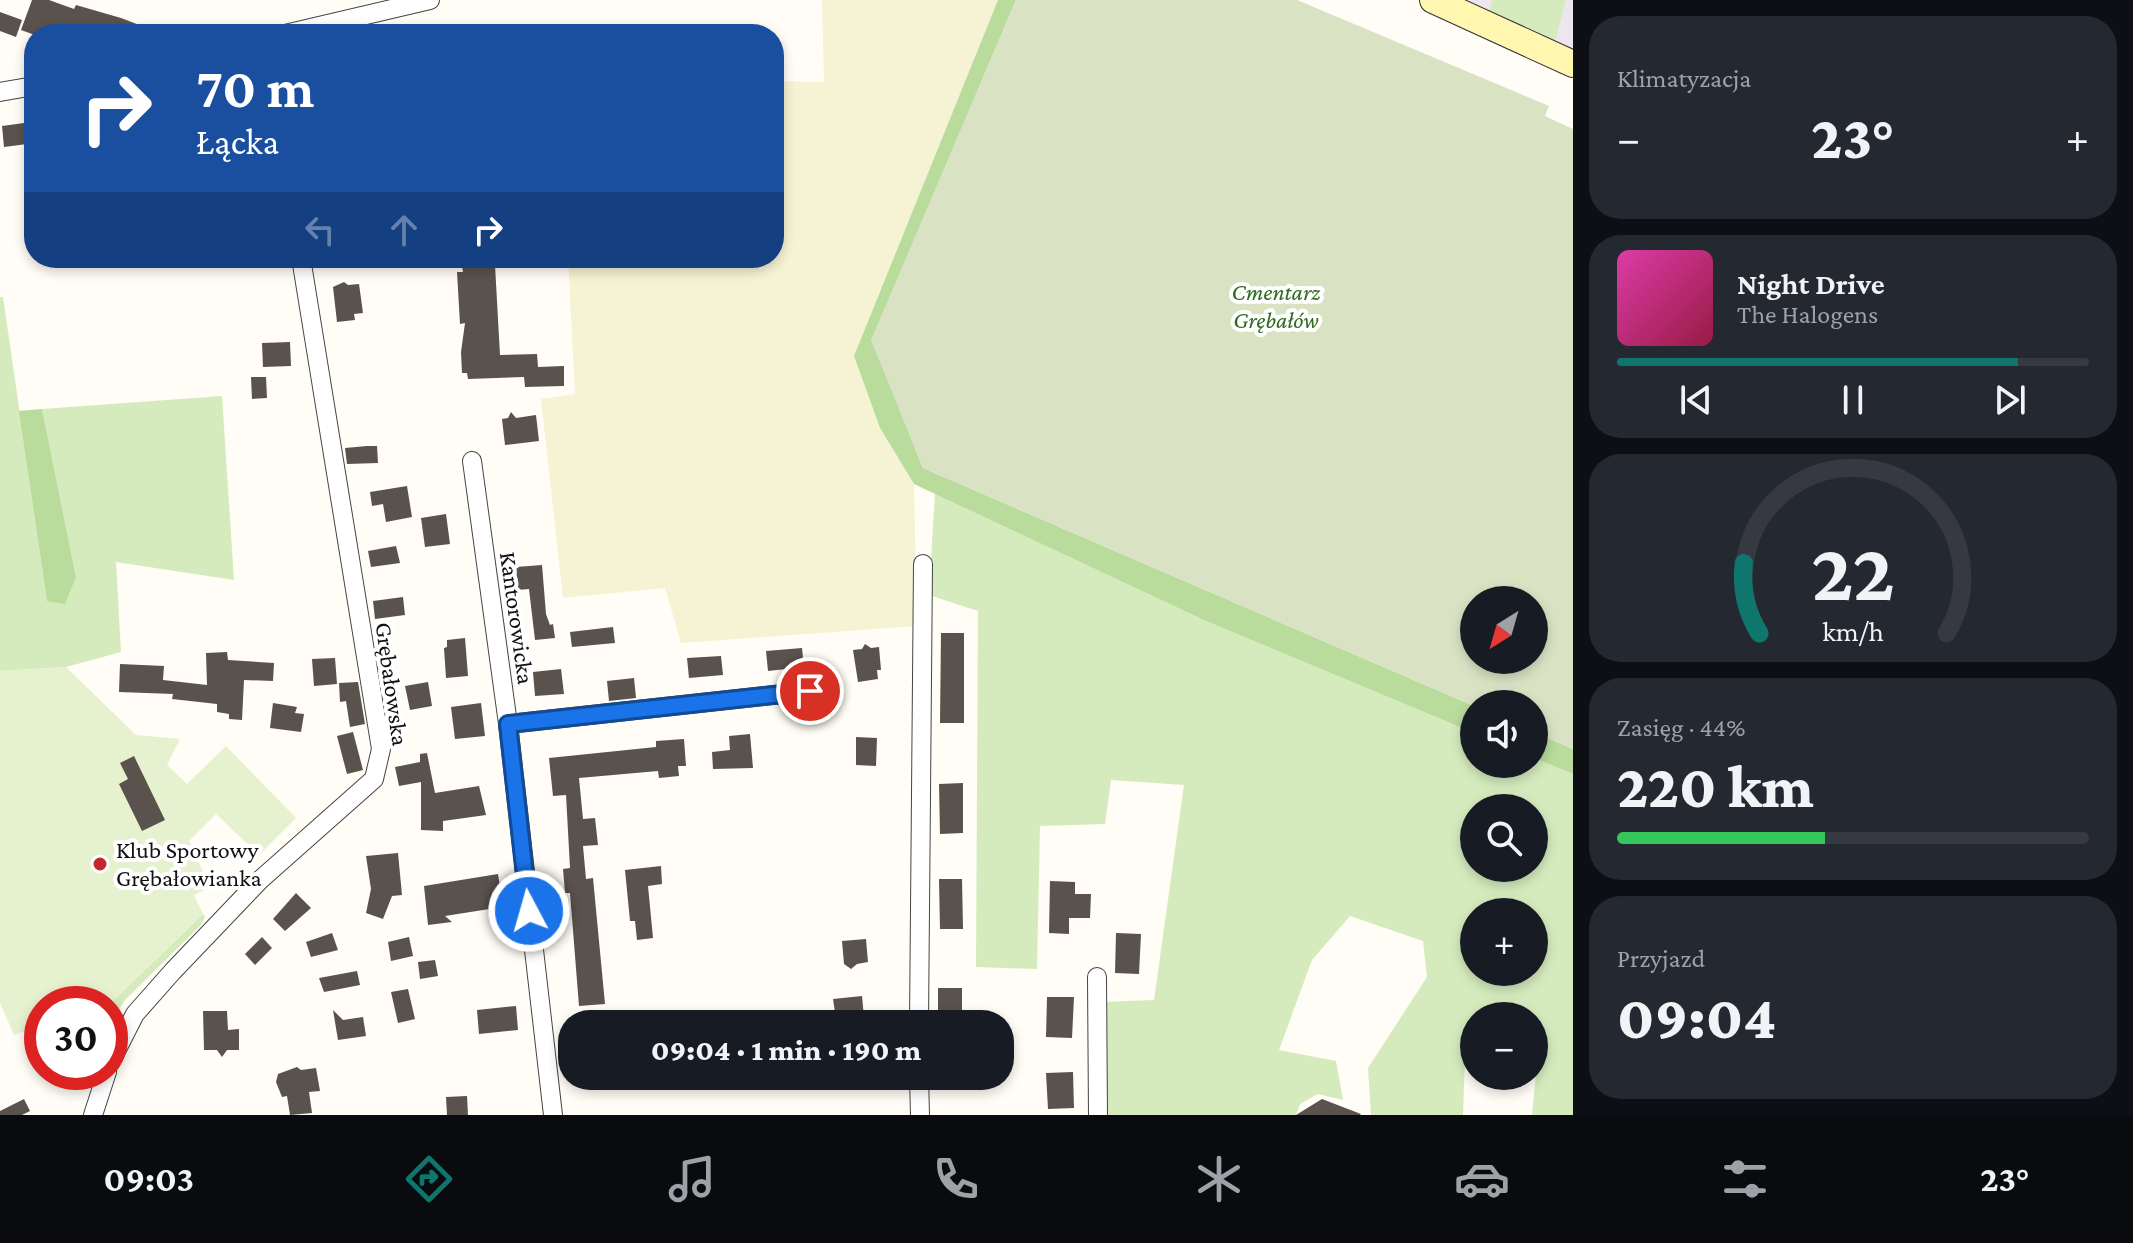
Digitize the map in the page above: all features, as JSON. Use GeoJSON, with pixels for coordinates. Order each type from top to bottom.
{"type":"FeatureCollection","features":[{"type":"Feature","properties":{"kind":"street"},"geometry":{"type":"LineString","coordinates":[[336,24],[430,0]]}},
{"type":"Feature","properties":{"kind":"street"},"geometry":{"type":"LineString","coordinates":[[1433,0],[1573,64]]}},
{"type":"Feature","properties":{"kind":"street"},"geometry":{"type":"LineString","coordinates":[[0,92],[24,88]]}},
{"type":"Feature","properties":{"kind":"street","name":"Grębałowska"},"geometry":{"type":"LineString","coordinates":[[128,1028],[135,1014],[173,971],[260,880],[374,779],[381,749],[303,268]]}},
{"type":"Feature","properties":{"kind":"street","name":"Kantorowicka"},"geometry":{"type":"LineString","coordinates":[[472,461],[508,724],[553,1115]]}},
{"type":"Feature","properties":{"kind":"street"},"geometry":{"type":"LineString","coordinates":[[919,1010],[923,564]]}},
{"type":"Feature","properties":{"kind":"street"},"geometry":{"type":"LineString","coordinates":[[508,724],[810,691]]}},
{"type":"Feature","properties":{"kind":"street"},"geometry":{"type":"LineString","coordinates":[[1097,977],[1098,1115]]}},
{"type":"Feature","properties":{"kind":"street"},"geometry":{"type":"LineString","coordinates":[[93,1115],[101,1090]]}},
{"type":"Feature","properties":{"kind":"street"},"geometry":{"type":"LineString","coordinates":[[919,1090],[920,1115]]}},
{"type":"Feature","properties":{"kind":"shaded area"},"geometry":{"type":"Polygon","coordinates":[[[822,0],[998,0],[854,356],[880,428],[914,484],[917,626],[681,643],[665,588],[563,598],[541,399],[575,394],[569,268],[784,268],[784,81],[824,82],[822,0]]]}},
{"type":"Feature","properties":{"kind":"shaded area"},"geometry":{"type":"Polygon","coordinates":[[[1455,0],[1573,0],[1573,50],[1455,0]]]}},
{"type":"Feature","properties":{"kind":"green space"},"geometry":{"type":"Polygon","coordinates":[[[998,0],[1016,0],[872,340],[923,468],[1460,700],[1460,727],[1206,621],[914,484],[880,428],[854,356],[998,0]]]}},
{"type":"Feature","properties":{"kind":"green space","name":"Cmentarz Grębałów"},"geometry":{"type":"Polygon","coordinates":[[[1016,0],[1297,0],[1549,106],[1545,116],[1573,129],[1573,749],[1548,738],[1548,690],[1460,690],[1460,700],[923,468],[871,340],[1016,0]]]}},
{"type":"Feature","properties":{"kind":"green space"},"geometry":{"type":"Polygon","coordinates":[[[1492,0],[1566,0],[1555,42],[1488,14],[1492,0]]]}},
{"type":"Feature","properties":{"kind":"green space"},"geometry":{"type":"Polygon","coordinates":[[[0,297],[3,297],[47,601],[76,577],[42,409],[222,396],[234,580],[116,562],[121,652],[66,667],[0,671],[0,297]]]}},
{"type":"Feature","properties":{"kind":"green space"},"geometry":{"type":"Polygon","coordinates":[[[42,409],[76,577],[65,604],[47,601],[19,411],[42,409]]]}},
{"type":"Feature","properties":{"kind":"green space"},"geometry":{"type":"Polygon","coordinates":[[[935,493],[1206,621],[1460,727],[1460,778],[1548,778],[1548,764],[1573,774],[1573,1115],[1532,1115],[1534,1090],[1548,1090],[1548,1002],[1460,1002],[1463,1115],[1371,1115],[1368,1068],[1427,977],[1423,941],[1350,916],[1312,960],[1279,1050],[1336,1061],[1343,1100],[1318,1094],[1300,1104],[1296,1115],[1102,1115],[1101,1002],[1154,1000],[1184,785],[1111,780],[1105,824],[1040,826],[1037,969],[976,967],[978,611],[929,595],[935,493]]]}},
{"type":"Feature","properties":{"kind":"green space","name":"Klub Sportowy Grębałowianka"},"geometry":{"type":"Polygon","coordinates":[[[66,667],[136,735],[180,739],[167,765],[187,784],[226,746],[296,818],[259,855],[216,814],[189,841],[210,887],[194,895],[203,914],[128,987],[24,986],[24,1031],[14,1035],[0,1003],[0,671],[66,667]]]}},
{"type":"Feature","properties":{"kind":"green space"},"geometry":{"type":"Polygon","coordinates":[[[1548,738],[1573,749],[1573,774],[1548,764],[1548,738]]]}},
{"type":"Feature","properties":{"kind":"green space"},"geometry":{"type":"Polygon","coordinates":[[[203,914],[205,917],[201,925],[128,997],[128,987],[203,914]]]}},
{"type":"Feature","properties":{"kind":"building"},"geometry":{"type":"Polygon","coordinates":[[[32,0],[49,0],[74,9],[76,5],[137,24],[24,24],[24,31],[21,30],[32,0]]]}},
{"type":"Feature","properties":{"kind":"building"},"geometry":{"type":"Polygon","coordinates":[[[0,12],[22,20],[16,37],[0,31],[0,12]]]}},
{"type":"Feature","properties":{"kind":"building"},"geometry":{"type":"Polygon","coordinates":[[[24,123],[24,144],[4,147],[2,126],[24,123]]]}},
{"type":"Feature","properties":{"kind":"building"},"geometry":{"type":"Polygon","coordinates":[[[462,268],[495,268],[500,355],[537,354],[538,367],[564,366],[564,386],[525,387],[524,377],[468,379],[467,373],[462,373],[465,323],[460,324],[457,272],[463,272],[462,268]]]}},
{"type":"Feature","properties":{"kind":"building"},"geometry":{"type":"Polygon","coordinates":[[[344,282],[348,285],[359,284],[363,313],[354,314],[355,320],[337,322],[333,287],[344,282]]]}},
{"type":"Feature","properties":{"kind":"building"},"geometry":{"type":"Polygon","coordinates":[[[290,342],[291,366],[263,367],[262,343],[290,342]]]}},
{"type":"Feature","properties":{"kind":"building"},"geometry":{"type":"Polygon","coordinates":[[[251,377],[266,377],[267,398],[252,399],[251,377]]]}},
{"type":"Feature","properties":{"kind":"building"},"geometry":{"type":"Polygon","coordinates":[[[511,412],[516,418],[536,415],[539,441],[505,445],[502,419],[508,418],[511,412]]]}},
{"type":"Feature","properties":{"kind":"building"},"geometry":{"type":"Polygon","coordinates":[[[377,446],[378,463],[347,464],[345,448],[377,446]]]}},
{"type":"Feature","properties":{"kind":"building"},"geometry":{"type":"Polygon","coordinates":[[[407,486],[412,517],[386,522],[383,504],[372,506],[370,492],[407,486]]]}},
{"type":"Feature","properties":{"kind":"building"},"geometry":{"type":"Polygon","coordinates":[[[446,514],[450,544],[425,547],[421,518],[446,514]]]}},
{"type":"Feature","properties":{"kind":"building"},"geometry":{"type":"Polygon","coordinates":[[[396,546],[400,563],[371,567],[368,551],[396,546]]]}},
{"type":"Feature","properties":{"kind":"building"},"geometry":{"type":"Polygon","coordinates":[[[542,565],[546,614],[550,625],[553,624],[555,638],[535,640],[529,589],[518,590],[516,567],[542,565]]]}},
{"type":"Feature","properties":{"kind":"building"},"geometry":{"type":"Polygon","coordinates":[[[403,597],[405,615],[375,619],[373,601],[403,597]]]}},
{"type":"Feature","properties":{"kind":"building"},"geometry":{"type":"Polygon","coordinates":[[[613,627],[615,643],[572,647],[570,632],[613,627]]]}},
{"type":"Feature","properties":{"kind":"building"},"geometry":{"type":"Polygon","coordinates":[[[941,633],[964,633],[964,723],[940,723],[941,633]]]}},
{"type":"Feature","properties":{"kind":"building"},"geometry":{"type":"Polygon","coordinates":[[[465,638],[468,676],[446,678],[444,648],[447,647],[447,640],[465,638]]]}},
{"type":"Feature","properties":{"kind":"building"},"geometry":{"type":"Polygon","coordinates":[[[865,644],[871,648],[879,647],[881,670],[877,670],[878,679],[858,682],[853,650],[862,649],[865,644]]]}},
{"type":"Feature","properties":{"kind":"building"},"geometry":{"type":"Polygon","coordinates":[[[802,648],[804,667],[768,671],[766,651],[802,648]]]}},
{"type":"Feature","properties":{"kind":"building"},"geometry":{"type":"Polygon","coordinates":[[[227,652],[228,660],[274,663],[273,681],[244,680],[242,720],[229,719],[229,714],[217,712],[217,704],[172,699],[173,694],[119,692],[120,664],[164,666],[163,680],[207,685],[206,653],[227,652]]]}},
{"type":"Feature","properties":{"kind":"building"},"geometry":{"type":"Polygon","coordinates":[[[721,656],[723,675],[689,678],[687,658],[721,656]]]}},
{"type":"Feature","properties":{"kind":"building"},"geometry":{"type":"Polygon","coordinates":[[[335,658],[337,684],[314,686],[312,659],[335,658]]]}},
{"type":"Feature","properties":{"kind":"building"},"geometry":{"type":"Polygon","coordinates":[[[561,669],[564,694],[535,696],[533,672],[561,669]]]}},
{"type":"Feature","properties":{"kind":"building"},"geometry":{"type":"Polygon","coordinates":[[[634,678],[636,698],[609,701],[607,681],[634,678]]]}},
{"type":"Feature","properties":{"kind":"building"},"geometry":{"type":"Polygon","coordinates":[[[358,682],[365,724],[350,727],[346,701],[340,702],[339,683],[358,682]]]}},
{"type":"Feature","properties":{"kind":"building"},"geometry":{"type":"Polygon","coordinates":[[[428,682],[432,706],[410,710],[405,686],[428,682]]]}},
{"type":"Feature","properties":{"kind":"building"},"geometry":{"type":"Polygon","coordinates":[[[273,703],[297,707],[295,713],[304,714],[301,732],[270,728],[273,703]]]}},
{"type":"Feature","properties":{"kind":"building"},"geometry":{"type":"Polygon","coordinates":[[[481,703],[485,736],[455,739],[451,707],[481,703]]]}},
{"type":"Feature","properties":{"kind":"building"},"geometry":{"type":"Polygon","coordinates":[[[353,732],[363,770],[347,774],[337,736],[353,732]]]}},
{"type":"Feature","properties":{"kind":"building"},"geometry":{"type":"Polygon","coordinates":[[[750,734],[753,768],[713,769],[712,752],[730,750],[729,736],[750,734]]]}},
{"type":"Feature","properties":{"kind":"building"},"geometry":{"type":"Polygon","coordinates":[[[856,737],[877,738],[876,766],[856,765],[856,737]]]}},
{"type":"Feature","properties":{"kind":"building"},"geometry":{"type":"Polygon","coordinates":[[[684,739],[686,766],[678,766],[679,776],[659,778],[658,771],[579,778],[583,819],[595,818],[598,845],[583,846],[586,879],[593,878],[605,1004],[579,1006],[570,893],[565,893],[563,869],[570,868],[566,795],[553,796],[549,758],[656,747],[656,741],[684,739]]]}},
{"type":"Feature","properties":{"kind":"building"},"geometry":{"type":"Polygon","coordinates":[[[427,753],[435,793],[479,786],[486,815],[443,821],[443,831],[421,830],[421,782],[399,786],[395,767],[420,762],[420,754],[427,753]]]}},
{"type":"Feature","properties":{"kind":"building"},"geometry":{"type":"Polygon","coordinates":[[[134,756],[165,820],[142,831],[119,784],[128,779],[120,763],[134,756]]]}},
{"type":"Feature","properties":{"kind":"building"},"geometry":{"type":"Polygon","coordinates":[[[963,783],[963,833],[940,834],[939,784],[963,783]]]}},
{"type":"Feature","properties":{"kind":"building"},"geometry":{"type":"Polygon","coordinates":[[[398,853],[402,895],[392,896],[383,919],[366,913],[371,889],[366,856],[398,853]]]}},
{"type":"Feature","properties":{"kind":"building"},"geometry":{"type":"Polygon","coordinates":[[[661,866],[662,884],[648,886],[653,938],[637,940],[635,921],[630,921],[625,870],[661,866]]]}},
{"type":"Feature","properties":{"kind":"building"},"geometry":{"type":"Polygon","coordinates":[[[498,874],[501,893],[512,892],[514,905],[445,916],[452,922],[428,925],[424,886],[498,874]]]}},
{"type":"Feature","properties":{"kind":"building"},"geometry":{"type":"Polygon","coordinates":[[[939,879],[962,879],[963,929],[940,929],[939,879]]]}},
{"type":"Feature","properties":{"kind":"building"},"geometry":{"type":"Polygon","coordinates":[[[1050,881],[1075,882],[1075,894],[1091,894],[1090,918],[1069,918],[1069,934],[1049,933],[1050,881]]]}},
{"type":"Feature","properties":{"kind":"building"},"geometry":{"type":"Polygon","coordinates":[[[296,893],[311,908],[285,931],[273,919],[296,893]]]}},
{"type":"Feature","properties":{"kind":"building"},"geometry":{"type":"Polygon","coordinates":[[[332,933],[338,950],[311,957],[306,942],[332,933]]]}},
{"type":"Feature","properties":{"kind":"building"},"geometry":{"type":"Polygon","coordinates":[[[1116,933],[1141,934],[1139,974],[1115,973],[1116,933]]]}},
{"type":"Feature","properties":{"kind":"building"},"geometry":{"type":"Polygon","coordinates":[[[262,937],[272,948],[255,965],[245,954],[262,937]]]}},
{"type":"Feature","properties":{"kind":"building"},"geometry":{"type":"Polygon","coordinates":[[[409,937],[413,956],[391,961],[388,942],[409,937]]]}},
{"type":"Feature","properties":{"kind":"building"},"geometry":{"type":"Polygon","coordinates":[[[866,939],[868,962],[851,969],[844,964],[842,941],[866,939]]]}},
{"type":"Feature","properties":{"kind":"building"},"geometry":{"type":"Polygon","coordinates":[[[435,960],[438,976],[420,979],[418,962],[435,960]]]}},
{"type":"Feature","properties":{"kind":"building"},"geometry":{"type":"Polygon","coordinates":[[[357,971],[360,985],[324,992],[319,978],[357,971]]]}},
{"type":"Feature","properties":{"kind":"building"},"geometry":{"type":"Polygon","coordinates":[[[938,988],[962,988],[962,1010],[938,1010],[938,988]]]}},
{"type":"Feature","properties":{"kind":"building"},"geometry":{"type":"Polygon","coordinates":[[[408,989],[415,1019],[398,1023],[391,992],[408,989]]]}},
{"type":"Feature","properties":{"kind":"building"},"geometry":{"type":"Polygon","coordinates":[[[862,996],[863,1010],[835,1010],[833,999],[862,996]]]}},
{"type":"Feature","properties":{"kind":"building"},"geometry":{"type":"Polygon","coordinates":[[[1047,997],[1074,997],[1072,1038],[1046,1037],[1047,997]]]}},
{"type":"Feature","properties":{"kind":"building"},"geometry":{"type":"Polygon","coordinates":[[[516,1006],[518,1030],[479,1034],[477,1010],[516,1006]]]}},
{"type":"Feature","properties":{"kind":"building"},"geometry":{"type":"Polygon","coordinates":[[[333,1010],[343,1020],[363,1017],[366,1036],[338,1040],[333,1010]]]}},
{"type":"Feature","properties":{"kind":"building"},"geometry":{"type":"Polygon","coordinates":[[[203,1011],[227,1011],[228,1030],[239,1029],[239,1050],[227,1050],[222,1057],[217,1050],[204,1050],[203,1011]]]}},
{"type":"Feature","properties":{"kind":"building"},"geometry":{"type":"Polygon","coordinates":[[[297,1067],[301,1070],[316,1068],[320,1091],[309,1092],[312,1113],[290,1115],[287,1096],[282,1097],[276,1082],[278,1074],[297,1067]]]}},
{"type":"Feature","properties":{"kind":"building"},"geometry":{"type":"Polygon","coordinates":[[[1073,1072],[1074,1108],[1048,1109],[1046,1073],[1073,1072]]]}},
{"type":"Feature","properties":{"kind":"building"},"geometry":{"type":"Polygon","coordinates":[[[467,1096],[468,1115],[447,1115],[446,1097],[467,1096]]]}},
{"type":"Feature","properties":{"kind":"building"},"geometry":{"type":"Polygon","coordinates":[[[24,1099],[30,1111],[22,1115],[0,1115],[0,1111],[24,1099]]]}},
{"type":"Feature","properties":{"kind":"building"},"geometry":{"type":"Polygon","coordinates":[[[1322,1099],[1361,1114],[1296,1115],[1322,1099]]]}},
{"type":"Feature","properties":{"kind":"place","name":"Klub Sportowy Grębałowianka"},"geometry":{"type":"Point","coordinates":[100,864]}},
{"type":"Feature","properties":{"kind":"route"},"geometry":{"type":"LineString","coordinates":[[529,911],[508,724],[810,691]]}}]}
